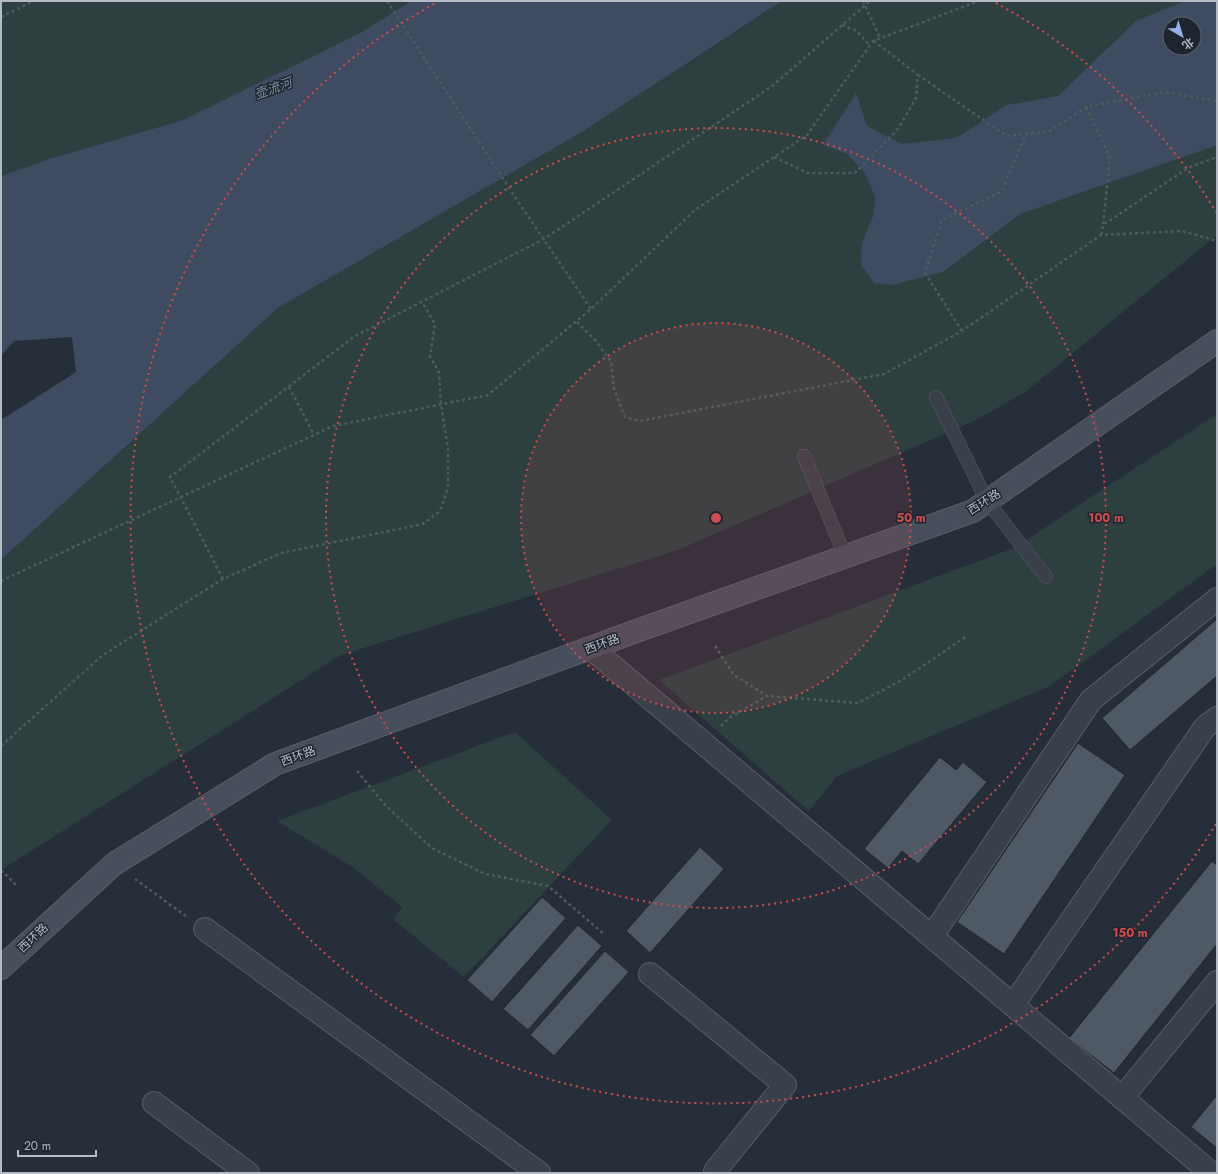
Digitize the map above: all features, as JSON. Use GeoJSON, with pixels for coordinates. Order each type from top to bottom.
{"type":"FeatureCollection","features":[{"type":"Feature","properties":{"kind":"main road","name":"西环路"},"geometry":{"type":"LineString","coordinates":[[1,968],[114,864],[275,764],[591,648],[973,511],[1217,341]]}},
{"type":"Feature","properties":{"kind":"street"},"geometry":{"type":"LineString","coordinates":[[932,936],[1091,700],[1217,599]]}},
{"type":"Feature","properties":{"kind":"street"},"geometry":{"type":"LineString","coordinates":[[591,648],[1211,1173]]}},
{"type":"Feature","properties":{"kind":"street"},"geometry":{"type":"LineString","coordinates":[[1013,1005],[1205,727],[1217,718]]}},
{"type":"Feature","properties":{"kind":"street"},"geometry":{"type":"LineString","coordinates":[[205,929],[539,1173]]}},
{"type":"Feature","properties":{"kind":"street"},"geometry":{"type":"LineString","coordinates":[[650,974],[785,1085],[716,1170],[718,1173]]}},
{"type":"Feature","properties":{"kind":"street"},"geometry":{"type":"LineString","coordinates":[[1122,1098],[1217,982]]}},
{"type":"Feature","properties":{"kind":"street"},"geometry":{"type":"LineString","coordinates":[[154,1103],[248,1173]]}},
{"type":"Feature","properties":{"kind":"lane"},"geometry":{"type":"LineString","coordinates":[[936,397],[987,501],[1046,577]]}},
{"type":"Feature","properties":{"kind":"lane"},"geometry":{"type":"LineString","coordinates":[[804,456],[845,556]]}},
{"type":"Feature","properties":{"kind":"path"},"geometry":{"type":"LineString","coordinates":[[1,17],[33,1]]}},
{"type":"Feature","properties":{"kind":"path"},"geometry":{"type":"LineString","coordinates":[[863,1],[880,38]]}},
{"type":"Feature","properties":{"kind":"path"},"geometry":{"type":"LineString","coordinates":[[223,579],[179,498],[170,477],[355,336],[544,240],[771,87],[870,1]]}},
{"type":"Feature","properties":{"kind":"path"},"geometry":{"type":"LineString","coordinates":[[1,581],[333,426],[488,395],[577,322],[695,210],[807,135],[874,41],[979,1]]}},
{"type":"Feature","properties":{"kind":"path"},"geometry":{"type":"LineString","coordinates":[[387,2],[515,197],[591,309]]}},
{"type":"Feature","properties":{"kind":"path"},"geometry":{"type":"LineString","coordinates":[[842,25],[857,31],[870,46]]}},
{"type":"Feature","properties":{"kind":"path"},"geometry":{"type":"LineString","coordinates":[[874,41],[918,75],[973,111],[1007,136],[1050,131],[1086,107],[1164,92],[1217,101]]}},
{"type":"Feature","properties":{"kind":"path"},"geometry":{"type":"LineString","coordinates":[[773,157],[808,173],[854,173],[898,129],[916,98],[918,75]]}},
{"type":"Feature","properties":{"kind":"path"},"geometry":{"type":"LineString","coordinates":[[1086,107],[1110,157],[1101,234]]}},
{"type":"Feature","properties":{"kind":"path"},"geometry":{"type":"LineString","coordinates":[[962,331],[924,273],[942,220],[1002,191],[1026,134]]}},
{"type":"Feature","properties":{"kind":"path"},"geometry":{"type":"LineString","coordinates":[[1103,225],[1188,168],[1217,157]]}},
{"type":"Feature","properties":{"kind":"path"},"geometry":{"type":"LineString","coordinates":[[577,322],[595,340],[611,361],[614,389],[625,417],[640,421],[884,374],[962,331],[1101,234],[1182,230],[1217,241]]}},
{"type":"Feature","properties":{"kind":"path"},"geometry":{"type":"LineString","coordinates":[[1,746],[103,655],[223,579],[281,553],[423,524],[440,511],[448,488],[448,449],[441,404],[439,372],[430,357],[435,324],[422,302]]}},
{"type":"Feature","properties":{"kind":"path"},"geometry":{"type":"LineString","coordinates":[[289,386],[314,435]]}},
{"type":"Feature","properties":{"kind":"path"},"geometry":{"type":"LineString","coordinates":[[715,646],[734,675],[767,696],[858,703],[902,680],[967,636]]}},
{"type":"Feature","properties":{"kind":"path"},"geometry":{"type":"LineString","coordinates":[[703,743],[729,718],[767,696]]}},
{"type":"Feature","properties":{"kind":"path"},"geometry":{"type":"LineString","coordinates":[[357,771],[386,806],[432,848],[485,874],[548,886],[605,935]]}},
{"type":"Feature","properties":{"kind":"path"},"geometry":{"type":"LineString","coordinates":[[114,864],[205,929]]}},
{"type":"Feature","properties":{"kind":"path"},"geometry":{"type":"LineString","coordinates":[[1,870],[16,885]]}},
{"type":"Feature","properties":{"kind":"shaded area"},"geometry":{"type":"Polygon","coordinates":[[[1,1],[411,1],[360,33],[183,120],[52,158],[1,176],[1,1]]]}},
{"type":"Feature","properties":{"kind":"shaded area"},"geometry":{"type":"Polygon","coordinates":[[[782,1],[1217,1],[1217,235],[1024,393],[972,422],[678,550],[341,655],[1,870],[1,560],[278,308],[582,132],[782,1]]]}},
{"type":"Feature","properties":{"kind":"shaded area"},"geometry":{"type":"Polygon","coordinates":[[[1217,414],[1217,564],[1050,686],[837,776],[809,811],[659,680],[1014,548],[1217,414]]]}},
{"type":"Feature","properties":{"kind":"shaded area"},"geometry":{"type":"Polygon","coordinates":[[[515,732],[612,820],[464,977],[394,920],[402,907],[354,868],[277,821],[515,732]]]}},
{"type":"Feature","properties":{"kind":"water","name":"壶流河"},"geometry":{"type":"Polygon","coordinates":[[[411,1],[782,1],[582,132],[278,308],[1,560],[1,420],[76,372],[72,337],[14,341],[1,356],[1,176],[52,158],[183,120],[360,33],[411,1]]]}},
{"type":"Feature","properties":{"kind":"water"},"geometry":{"type":"Polygon","coordinates":[[[1185,1],[1217,1],[1217,145],[1020,214],[943,272],[892,285],[874,283],[861,265],[862,243],[874,214],[875,196],[864,172],[847,154],[823,145],[856,93],[867,126],[902,144],[956,138],[1007,105],[1058,96],[1136,21],[1185,1]]]}},
{"type":"Feature","properties":{"kind":"building"},"geometry":{"type":"Polygon","coordinates":[[[1217,619],[1217,676],[1130,750],[1102,718],[1217,619]]]}},
{"type":"Feature","properties":{"kind":"building"},"geometry":{"type":"Polygon","coordinates":[[[1078,743],[1125,775],[1004,954],[957,922],[1078,743]]]}},
{"type":"Feature","properties":{"kind":"building"},"geometry":{"type":"Polygon","coordinates":[[[940,757],[956,770],[963,762],[987,782],[918,864],[902,851],[888,868],[864,849],[940,757]]]}},
{"type":"Feature","properties":{"kind":"building"},"geometry":{"type":"Polygon","coordinates":[[[700,847],[724,869],[650,953],[626,931],[700,847]]]}},
{"type":"Feature","properties":{"kind":"building"},"geometry":{"type":"Polygon","coordinates":[[[1212,861],[1217,865],[1217,944],[1114,1073],[1069,1038],[1212,861]]]}},
{"type":"Feature","properties":{"kind":"building"},"geometry":{"type":"Polygon","coordinates":[[[542,897],[566,918],[492,1002],[467,980],[542,897]]]}},
{"type":"Feature","properties":{"kind":"building"},"geometry":{"type":"Polygon","coordinates":[[[578,925],[602,946],[528,1030],[503,1009],[578,925]]]}},
{"type":"Feature","properties":{"kind":"building"},"geometry":{"type":"Polygon","coordinates":[[[605,951],[629,972],[554,1056],[530,1035],[605,951]]]}},
{"type":"Feature","properties":{"kind":"building"},"geometry":{"type":"Polygon","coordinates":[[[1217,1095],[1217,1148],[1191,1127],[1217,1095]]]}}]}
